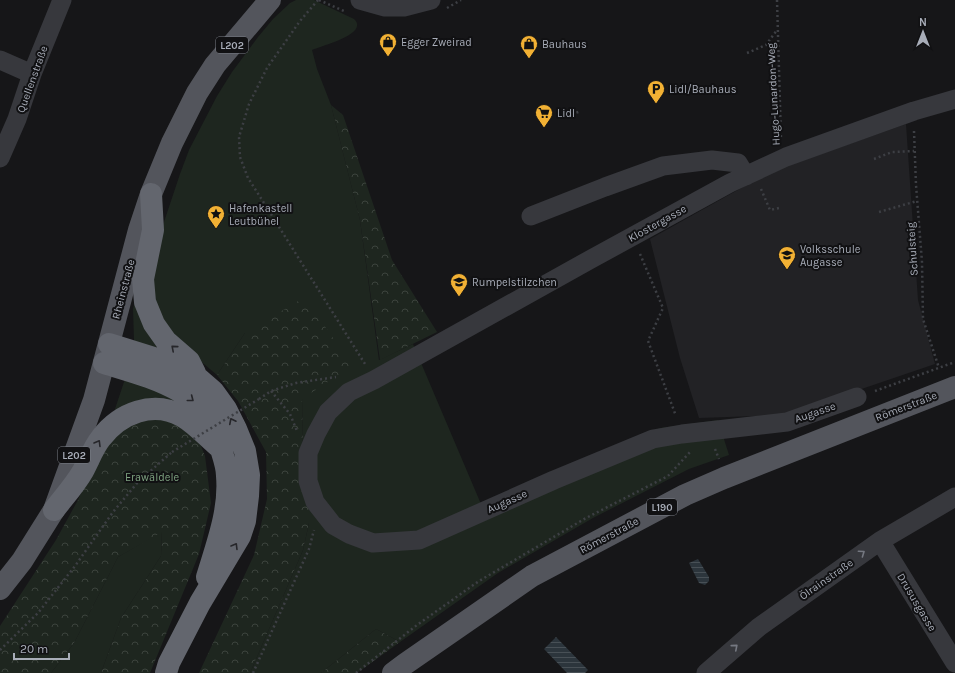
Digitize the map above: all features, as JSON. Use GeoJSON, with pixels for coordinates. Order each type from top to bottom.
{"type":"FeatureCollection","features":[{"type":"Feature","properties":{"kind":"highway"},"geometry":{"type":"LineString","coordinates":[[151,194],[153,230],[142,279],[145,302],[154,324],[166,341],[188,361],[198,378]]}},
{"type":"Feature","properties":{"kind":"highway"},"geometry":{"type":"LineString","coordinates":[[106,354],[157,359],[198,378],[213,391],[226,410],[236,429],[244,451],[249,475],[245,521],[240,536],[200,603],[166,673]]}},
{"type":"Feature","properties":{"kind":"highway"},"geometry":{"type":"LineString","coordinates":[[106,354],[182,392],[207,413],[216,430],[227,474],[228,486],[220,532],[200,603]]}},
{"type":"Feature","properties":{"kind":"highway"},"geometry":{"type":"LineString","coordinates":[[54,510],[83,471],[100,439],[121,419],[137,411],[152,409],[165,410],[182,416],[221,448]]}},
{"type":"Feature","properties":{"kind":"main road","name":"Rheinstraße"},"geometry":{"type":"LineString","coordinates":[[0,589],[22,561],[54,510],[89,415],[139,230],[151,194],[172,143],[197,93],[215,65],[270,0]]}},
{"type":"Feature","properties":{"kind":"main road","name":"Römerstraße"},"geometry":{"type":"LineString","coordinates":[[393,673],[532,576],[685,495],[724,478],[955,387]]}},
{"type":"Feature","properties":{"kind":"street","name":"Quellenstraße"},"geometry":{"type":"LineString","coordinates":[[0,158],[17,119],[32,74],[62,0]]}},
{"type":"Feature","properties":{"kind":"street"},"geometry":{"type":"LineString","coordinates":[[360,0],[385,7],[404,7],[431,0]]}},
{"type":"Feature","properties":{"kind":"street"},"geometry":{"type":"LineString","coordinates":[[0,60],[32,74]]}},
{"type":"Feature","properties":{"kind":"street","name":"Klostergasse"},"geometry":{"type":"LineString","coordinates":[[374,380],[730,183],[753,181],[786,157],[914,110],[955,99]]}},
{"type":"Feature","properties":{"kind":"street"},"geometry":{"type":"LineString","coordinates":[[531,216],[604,187],[663,166],[712,160],[738,163],[753,181]]}},
{"type":"Feature","properties":{"kind":"street","name":"Augasse"},"geometry":{"type":"LineString","coordinates":[[374,380],[349,392],[328,412],[308,453],[308,481],[315,502],[333,525],[350,534],[373,543],[419,540],[554,480],[653,440],[682,434],[787,422],[857,397]]}},
{"type":"Feature","properties":{"kind":"street","name":"Ölrainstraße"},"geometry":{"type":"LineString","coordinates":[[706,673],[759,627],[880,541],[955,497]]}},
{"type":"Feature","properties":{"kind":"street","name":"Drususgasse"},"geometry":{"type":"LineString","coordinates":[[880,541],[955,663]]}},
{"type":"Feature","properties":{"kind":"path"},"geometry":{"type":"LineString","coordinates":[[318,0],[267,68],[249,104],[239,137],[240,157],[248,178],[374,380]]}},
{"type":"Feature","properties":{"kind":"path","name":"Hugo-Lunardon-Weg"},"geometry":{"type":"LineString","coordinates":[[777,0],[781,144],[786,157]]}},
{"type":"Feature","properties":{"kind":"path","name":"Hugo-Lunardon-Weg"},"geometry":{"type":"LineString","coordinates":[[747,53],[766,45],[778,30]]}},
{"type":"Feature","properties":{"kind":"path"},"geometry":{"type":"LineString","coordinates":[[545,47],[561,44]]}},
{"type":"Feature","properties":{"kind":"path"},"geometry":{"type":"LineString","coordinates":[[567,116],[581,112]]}},
{"type":"Feature","properties":{"kind":"path","name":"Schulsteig"},"geometry":{"type":"LineString","coordinates":[[914,126],[914,151],[922,262],[923,319],[939,368]]}},
{"type":"Feature","properties":{"kind":"path"},"geometry":{"type":"LineString","coordinates":[[874,159],[892,152],[914,151]]}},
{"type":"Feature","properties":{"kind":"path"},"geometry":{"type":"LineString","coordinates":[[753,181],[770,210],[779,208]]}},
{"type":"Feature","properties":{"kind":"path"},"geometry":{"type":"LineString","coordinates":[[879,212],[917,201]]}},
{"type":"Feature","properties":{"kind":"path"},"geometry":{"type":"LineString","coordinates":[[640,253],[663,308],[648,341],[682,434]]}},
{"type":"Feature","properties":{"kind":"path"},"geometry":{"type":"LineString","coordinates":[[857,397],[955,362]]}},
{"type":"Feature","properties":{"kind":"path"},"geometry":{"type":"LineString","coordinates":[[0,650],[38,613],[75,566],[113,512],[138,482],[172,452],[271,391],[296,383],[343,376]]}},
{"type":"Feature","properties":{"kind":"path"},"geometry":{"type":"LineString","coordinates":[[271,391],[290,414],[308,453]]}},
{"type":"Feature","properties":{"kind":"path"},"geometry":{"type":"LineString","coordinates":[[715,448],[719,461]]}},
{"type":"Feature","properties":{"kind":"path"},"geometry":{"type":"LineString","coordinates":[[254,673],[309,549],[316,521],[323,513]]}},
{"type":"Feature","properties":{"kind":"shaded area","name":"Volksschule Augasse"},"geometry":{"type":"Polygon","coordinates":[[[906,124],[918,300],[935,364],[785,415],[699,418],[680,358],[650,239],[770,172],[906,124]]]}},
{"type":"Feature","properties":{"kind":"shaded area"},"geometry":{"type":"Polygon","coordinates":[[[698,559],[709,577],[709,581],[705,585],[699,583],[689,563],[698,559]]]}},
{"type":"Feature","properties":{"kind":"shaded area"},"geometry":{"type":"Polygon","coordinates":[[[556,637],[588,670],[585,673],[567,673],[544,649],[556,637]]]}},
{"type":"Feature","properties":{"kind":"green space"},"geometry":{"type":"Polygon","coordinates":[[[296,0],[314,0],[354,19],[357,24],[355,30],[342,39],[312,50],[317,69],[331,105],[360,220],[379,360],[413,344],[481,504],[660,428],[718,420],[729,455],[689,469],[593,518],[498,573],[400,642],[376,629],[321,673],[250,673],[303,550],[309,523],[303,453],[302,399],[245,333],[217,375],[173,338],[156,305],[152,284],[163,225],[189,150],[217,96],[232,72],[273,19],[290,3],[296,0]]]}},
{"type":"Feature","properties":{"kind":"green space"},"geometry":{"type":"Polygon","coordinates":[[[331,105],[343,115],[392,260],[437,332],[380,360],[360,220],[331,105]]]}},
{"type":"Feature","properties":{"kind":"green space"},"geometry":{"type":"Polygon","coordinates":[[[305,297],[352,366],[302,399],[303,453],[309,501],[309,523],[303,550],[250,673],[199,673],[254,555],[267,499],[266,452],[238,401],[217,375],[245,333],[305,297]]]}},
{"type":"Feature","properties":{"kind":"green space"},"geometry":{"type":"Polygon","coordinates":[[[135,301],[167,350],[135,343],[133,309],[135,301]]]}},
{"type":"Feature","properties":{"kind":"green space"},"geometry":{"type":"Polygon","coordinates":[[[125,379],[185,402],[114,413],[125,379]]]}},
{"type":"Feature","properties":{"kind":"green space","name":"Erawäldele"},"geometry":{"type":"Polygon","coordinates":[[[139,420],[173,420],[199,441],[205,456],[211,503],[199,554],[150,673],[101,673],[121,618],[161,556],[162,532],[118,557],[74,643],[51,673],[0,673],[0,626],[56,540],[78,500],[87,479],[112,437],[139,420]]]}},
{"type":"Feature","properties":{"kind":"green space"},"geometry":{"type":"Polygon","coordinates":[[[162,531],[161,556],[121,618],[101,673],[51,673],[74,643],[118,557],[162,531]]]}},
{"type":"Feature","properties":{"kind":"green space"},"geometry":{"type":"Polygon","coordinates":[[[376,629],[400,642],[357,673],[321,673],[376,629]]]}},
{"type":"Feature","properties":{"kind":"place","name":"Egger Zweirad"},"geometry":{"type":"Point","coordinates":[388,57]}},
{"type":"Feature","properties":{"kind":"place","name":"Bauhaus"},"geometry":{"type":"Point","coordinates":[529,59]}},
{"type":"Feature","properties":{"kind":"place","name":"Lidl/Bauhaus"},"geometry":{"type":"Point","coordinates":[656,104]}},
{"type":"Feature","properties":{"kind":"place","name":"Lidl"},"geometry":{"type":"Point","coordinates":[544,128]}},
{"type":"Feature","properties":{"kind":"place","name":"Hafenkastell Leutbühel"},"geometry":{"type":"Point","coordinates":[216,229]}},
{"type":"Feature","properties":{"kind":"place","name":"Volksschule Augasse"},"geometry":{"type":"Point","coordinates":[787,270]}},
{"type":"Feature","properties":{"kind":"place","name":"Rumpelstilzchen"},"geometry":{"type":"Point","coordinates":[459,297]}}]}
